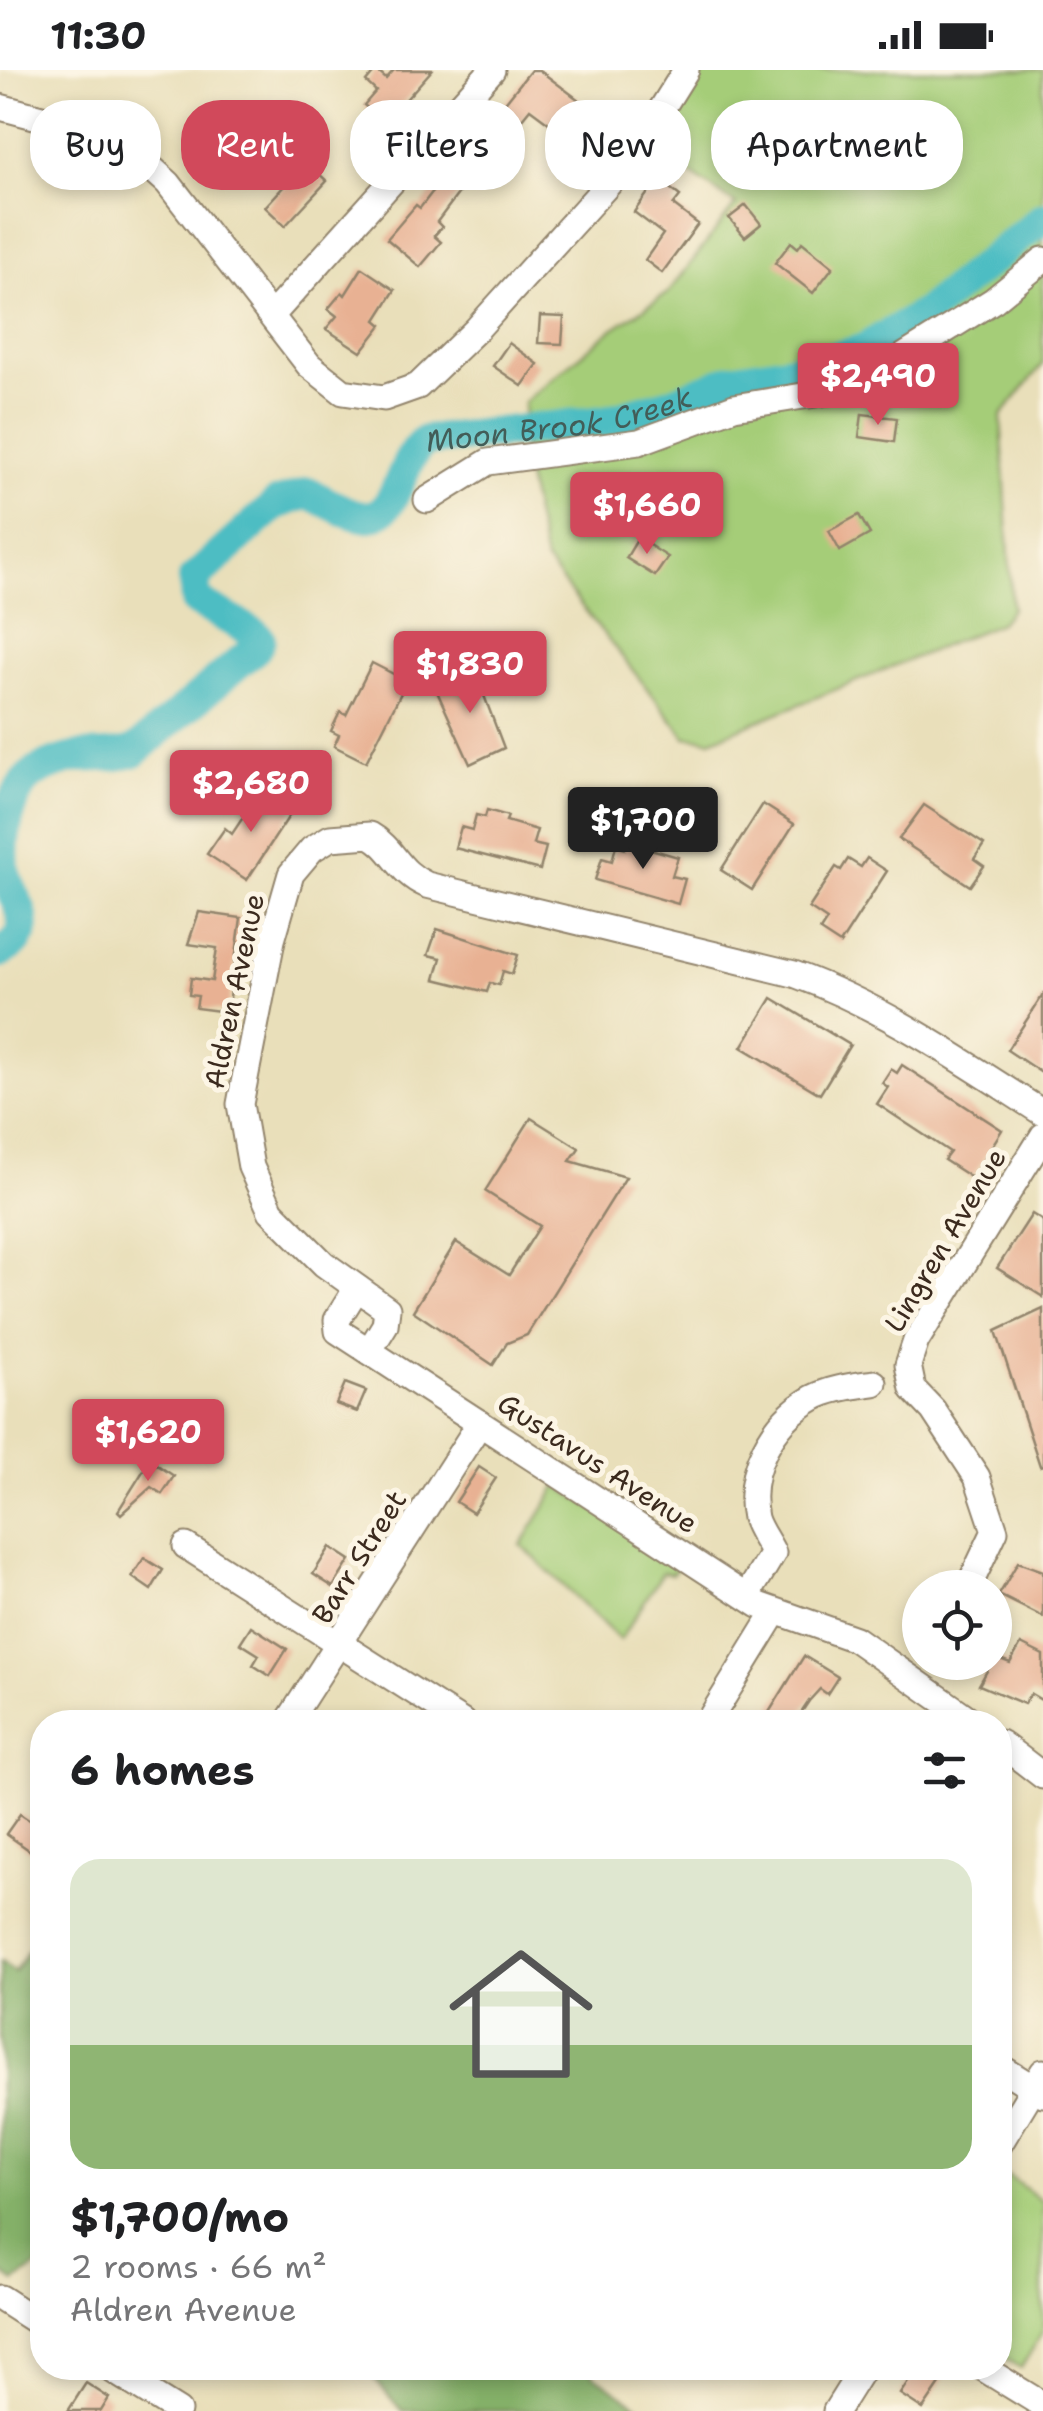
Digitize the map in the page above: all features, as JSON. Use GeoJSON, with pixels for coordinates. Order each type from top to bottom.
{"type":"FeatureCollection","features":[{"type":"Feature","properties":{"kind":"street"},"geometry":{"type":"LineString","coordinates":[[273,314],[492,70]]}},
{"type":"Feature","properties":{"kind":"street"},"geometry":{"type":"LineString","coordinates":[[0,107],[95,132],[130,149],[168,183],[322,378],[364,397],[402,393],[432,375],[622,170],[678,73]]}},
{"type":"Feature","properties":{"kind":"street"},"geometry":{"type":"LineString","coordinates":[[428,500],[488,462],[640,442],[734,407],[854,388],[994,300],[1043,260]]}},
{"type":"Feature","properties":{"kind":"street","name":"Aldren Avenue"},"geometry":{"type":"LineString","coordinates":[[369,1351],[386,1322],[387,1309],[324,1264],[271,1211],[251,1166],[240,1104],[284,890],[300,860],[330,838],[359,834],[375,838],[402,871],[428,885],[794,974],[837,990],[935,1044],[1043,1112]]}},
{"type":"Feature","properties":{"kind":"street","name":"Lingren Avenue"},"geometry":{"type":"LineString","coordinates":[[977,1570],[995,1532],[976,1476],[933,1410],[913,1389],[908,1366],[916,1341],[1043,1136]]}},
{"type":"Feature","properties":{"kind":"street","name":"Gustavus Avenue"},"geometry":{"type":"LineString","coordinates":[[357,1288],[335,1326],[369,1351],[775,1613],[842,1632],[902,1663]]}},
{"type":"Feature","properties":{"kind":"street"},"geometry":{"type":"LineString","coordinates":[[747,1596],[773,1553],[755,1520],[754,1488],[764,1448],[776,1430],[813,1398],[874,1382]]}},
{"type":"Feature","properties":{"kind":"street","name":"Barr Street"},"geometry":{"type":"LineString","coordinates":[[296,1710],[480,1423]]}},
{"type":"Feature","properties":{"kind":"street"},"geometry":{"type":"LineString","coordinates":[[186,1546],[443,1710]]}},
{"type":"Feature","properties":{"kind":"street"},"geometry":{"type":"LineString","coordinates":[[715,1710],[775,1613]]}},
{"type":"Feature","properties":{"kind":"street","name":"Gustavus Avenue"},"geometry":{"type":"LineString","coordinates":[[929,1680],[961,1710]]}},
{"type":"Feature","properties":{"kind":"street"},"geometry":{"type":"LineString","coordinates":[[1012,1752],[1043,1776]]}},
{"type":"Feature","properties":{"kind":"street"},"geometry":{"type":"LineString","coordinates":[[1012,2072],[1040,2085],[1012,2126]]}},
{"type":"Feature","properties":{"kind":"street"},"geometry":{"type":"LineString","coordinates":[[0,2298],[30,2317]]}},
{"type":"Feature","properties":{"kind":"street"},"geometry":{"type":"LineString","coordinates":[[128,2380],[178,2411]]}},
{"type":"Feature","properties":{"kind":"street"},"geometry":{"type":"LineString","coordinates":[[836,2411],[855,2380]]}},
{"type":"Feature","properties":{"kind":"street"},"geometry":{"type":"LineString","coordinates":[[1003,2380],[1043,2405]]}},
{"type":"Feature","properties":{"kind":"green space"},"geometry":{"type":"Polygon","coordinates":[[[693,70],[1043,70],[1043,364],[1001,416],[1012,608],[1000,623],[711,740],[686,737],[545,560],[524,465],[524,402],[611,330],[669,292],[736,204],[715,190],[963,190],[963,100],[711,100],[711,187],[691,174],[691,100],[677,100],[693,70]]]}},
{"type":"Feature","properties":{"kind":"green space"},"geometry":{"type":"Polygon","coordinates":[[[558,1486],[681,1564],[672,1574],[663,1572],[620,1640],[521,1545],[558,1486]]]}},
{"type":"Feature","properties":{"kind":"green space"},"geometry":{"type":"Polygon","coordinates":[[[30,1947],[30,2271],[15,2282],[0,2271],[0,1961],[14,1972],[30,1947]]]}},
{"type":"Feature","properties":{"kind":"green space"},"geometry":{"type":"Polygon","coordinates":[[[1012,2179],[1043,2202],[1043,2332],[1021,2368],[1012,2362],[1012,2179]]]}},
{"type":"Feature","properties":{"kind":"green space"},"geometry":{"type":"Polygon","coordinates":[[[375,2380],[601,2380],[646,2411],[402,2411],[375,2380]]]}},
{"type":"Feature","properties":{"kind":"building"},"geometry":{"type":"Polygon","coordinates":[[[376,70],[386,79],[394,70],[432,70],[405,100],[368,100],[376,91],[366,82],[376,70]]]}},
{"type":"Feature","properties":{"kind":"building"},"geometry":{"type":"Polygon","coordinates":[[[531,70],[539,70],[579,100],[545,100],[545,120],[530,109],[525,115],[525,100],[507,100],[531,70]]]}},
{"type":"Feature","properties":{"kind":"building"},"geometry":{"type":"Polygon","coordinates":[[[280,190],[319,190],[285,226],[265,207],[280,190]]]}},
{"type":"Feature","properties":{"kind":"building"},"geometry":{"type":"Polygon","coordinates":[[[434,190],[461,190],[437,222],[442,227],[434,236],[441,242],[420,267],[387,239],[416,205],[420,208],[434,190]]]}},
{"type":"Feature","properties":{"kind":"building"},"geometry":{"type":"Polygon","coordinates":[[[650,190],[672,190],[680,196],[673,205],[698,224],[662,273],[645,260],[663,234],[634,212],[650,190]]]}},
{"type":"Feature","properties":{"kind":"building"},"geometry":{"type":"Polygon","coordinates":[[[746,205],[761,224],[745,237],[729,218],[746,205]]]}},
{"type":"Feature","properties":{"kind":"building"},"geometry":{"type":"Polygon","coordinates":[[[791,242],[798,248],[802,242],[833,267],[813,293],[775,263],[791,242]]]}},
{"type":"Feature","properties":{"kind":"building"},"geometry":{"type":"Polygon","coordinates":[[[362,268],[395,290],[376,320],[382,325],[361,352],[326,329],[337,316],[328,309],[342,292],[345,295],[362,268]]]}},
{"type":"Feature","properties":{"kind":"building"},"geometry":{"type":"Polygon","coordinates":[[[540,316],[564,317],[562,344],[538,343],[540,316]]]}},
{"type":"Feature","properties":{"kind":"building"},"geometry":{"type":"Polygon","coordinates":[[[509,343],[538,364],[522,386],[493,366],[509,343]]]}},
{"type":"Feature","properties":{"kind":"building"},"geometry":{"type":"Polygon","coordinates":[[[862,414],[897,418],[894,442],[859,437],[862,414]]]}},
{"type":"Feature","properties":{"kind":"building"},"geometry":{"type":"Polygon","coordinates":[[[859,515],[870,534],[840,551],[829,531],[859,515]]]}},
{"type":"Feature","properties":{"kind":"building"},"geometry":{"type":"Polygon","coordinates":[[[638,538],[668,557],[655,576],[626,558],[638,538]]]}},
{"type":"Feature","properties":{"kind":"building"},"geometry":{"type":"Polygon","coordinates":[[[372,663],[407,681],[366,762],[334,746],[339,735],[331,731],[340,712],[346,715],[372,663]]]}},
{"type":"Feature","properties":{"kind":"building"},"geometry":{"type":"Polygon","coordinates":[[[474,669],[504,748],[470,764],[435,687],[474,669]]]}},
{"type":"Feature","properties":{"kind":"building"},"geometry":{"type":"Polygon","coordinates":[[[262,789],[293,810],[247,880],[207,854],[225,828],[232,834],[262,789]]]}},
{"type":"Feature","properties":{"kind":"building"},"geometry":{"type":"Polygon","coordinates":[[[763,804],[794,824],[752,890],[721,870],[763,804]]]}},
{"type":"Feature","properties":{"kind":"building"},"geometry":{"type":"Polygon","coordinates":[[[924,805],[984,844],[974,859],[984,866],[970,886],[899,839],[924,805]]]}},
{"type":"Feature","properties":{"kind":"building"},"geometry":{"type":"Polygon","coordinates":[[[487,810],[508,816],[506,821],[537,830],[533,844],[546,847],[540,870],[455,848],[461,827],[472,830],[476,815],[485,817],[487,810]]]}},
{"type":"Feature","properties":{"kind":"building"},"geometry":{"type":"Polygon","coordinates":[[[627,842],[678,857],[672,876],[685,879],[678,904],[595,880],[602,858],[612,861],[616,846],[625,849],[627,842]]]}},
{"type":"Feature","properties":{"kind":"building"},"geometry":{"type":"Polygon","coordinates":[[[867,858],[887,871],[840,944],[820,931],[827,920],[809,908],[836,867],[841,870],[848,859],[861,867],[867,858]]]}},
{"type":"Feature","properties":{"kind":"building"},"geometry":{"type":"Polygon","coordinates":[[[199,912],[241,918],[228,1012],[196,1008],[198,996],[189,995],[191,978],[212,981],[217,948],[188,944],[199,912]]]}},
{"type":"Feature","properties":{"kind":"building"},"geometry":{"type":"Polygon","coordinates":[[[437,929],[518,955],[512,974],[503,971],[499,985],[490,983],[487,992],[435,979],[441,958],[428,955],[437,929]]]}},
{"type":"Feature","properties":{"kind":"building"},"geometry":{"type":"Polygon","coordinates":[[[1043,995],[1043,1074],[1007,1050],[1043,995]]]}},
{"type":"Feature","properties":{"kind":"building"},"geometry":{"type":"Polygon","coordinates":[[[772,998],[850,1045],[820,1094],[742,1047],[772,998]]]}},
{"type":"Feature","properties":{"kind":"building"},"geometry":{"type":"Polygon","coordinates":[[[902,1065],[1002,1130],[972,1178],[944,1160],[950,1152],[877,1104],[888,1087],[882,1083],[891,1069],[897,1073],[902,1065]]]}},
{"type":"Feature","properties":{"kind":"building"},"geometry":{"type":"Polygon","coordinates":[[[531,1118],[579,1148],[570,1161],[626,1177],[527,1335],[507,1343],[493,1365],[413,1311],[456,1242],[509,1275],[540,1226],[485,1191],[531,1118]]]}},
{"type":"Feature","properties":{"kind":"building"},"geometry":{"type":"Polygon","coordinates":[[[1032,1214],[1043,1221],[1043,1297],[997,1268],[1032,1214]]]}},
{"type":"Feature","properties":{"kind":"building"},"geometry":{"type":"Polygon","coordinates":[[[1043,1309],[1043,1465],[1040,1466],[996,1331],[1043,1309]]]}},
{"type":"Feature","properties":{"kind":"building"},"geometry":{"type":"Polygon","coordinates":[[[345,1383],[366,1391],[357,1412],[336,1404],[345,1383]]]}},
{"type":"Feature","properties":{"kind":"building"},"geometry":{"type":"Polygon","coordinates":[[[150,1460],[174,1476],[162,1494],[151,1487],[121,1514],[118,1511],[150,1460]]]}},
{"type":"Feature","properties":{"kind":"building"},"geometry":{"type":"Polygon","coordinates":[[[479,1467],[496,1478],[473,1513],[456,1502],[479,1467]]]}},
{"type":"Feature","properties":{"kind":"building"},"geometry":{"type":"Polygon","coordinates":[[[330,1547],[350,1560],[333,1587],[313,1574],[330,1547]]]}},
{"type":"Feature","properties":{"kind":"building"},"geometry":{"type":"Polygon","coordinates":[[[144,1558],[163,1570],[151,1590],[132,1577],[144,1558]]]}},
{"type":"Feature","properties":{"kind":"building"},"geometry":{"type":"Polygon","coordinates":[[[1018,1562],[1043,1571],[1043,1617],[1012,1602],[1012,1572],[1018,1562]]]}},
{"type":"Feature","properties":{"kind":"building"},"geometry":{"type":"Polygon","coordinates":[[[251,1626],[287,1649],[270,1676],[253,1665],[259,1655],[240,1643],[251,1626]]]}},
{"type":"Feature","properties":{"kind":"building"},"geometry":{"type":"Polygon","coordinates":[[[1021,1644],[1043,1655],[1043,1701],[1031,1694],[1024,1704],[979,1685],[982,1680],[1012,1680],[1012,1660],[1021,1644]]]}},
{"type":"Feature","properties":{"kind":"building"},"geometry":{"type":"Polygon","coordinates":[[[804,1656],[838,1677],[827,1694],[820,1689],[803,1710],[770,1710],[804,1656]]]}},
{"type":"Feature","properties":{"kind":"building"},"geometry":{"type":"Polygon","coordinates":[[[20,1814],[30,1821],[30,1851],[6,1834],[20,1814]]]}},
{"type":"Feature","properties":{"kind":"building"},"geometry":{"type":"Polygon","coordinates":[[[909,2380],[943,2380],[923,2409],[900,2394],[909,2380]]]}},
{"type":"Feature","properties":{"kind":"building"},"geometry":{"type":"Polygon","coordinates":[[[86,2383],[109,2398],[101,2411],[68,2411],[86,2383]]]}},
{"type":"Feature","properties":{"kind":"waterway","name":"Moon Brook Creek"},"geometry":{"type":"LineString","coordinates":[[0,952],[20,936],[23,927],[4,862],[8,817],[19,790],[38,771],[53,764],[134,752],[256,648],[260,639],[254,633],[196,601],[194,579],[276,504],[309,493],[348,512],[369,516],[389,503],[408,463],[425,441],[606,421],[668,404],[731,379],[799,368],[862,350],[925,313],[1043,218]]}}]}
